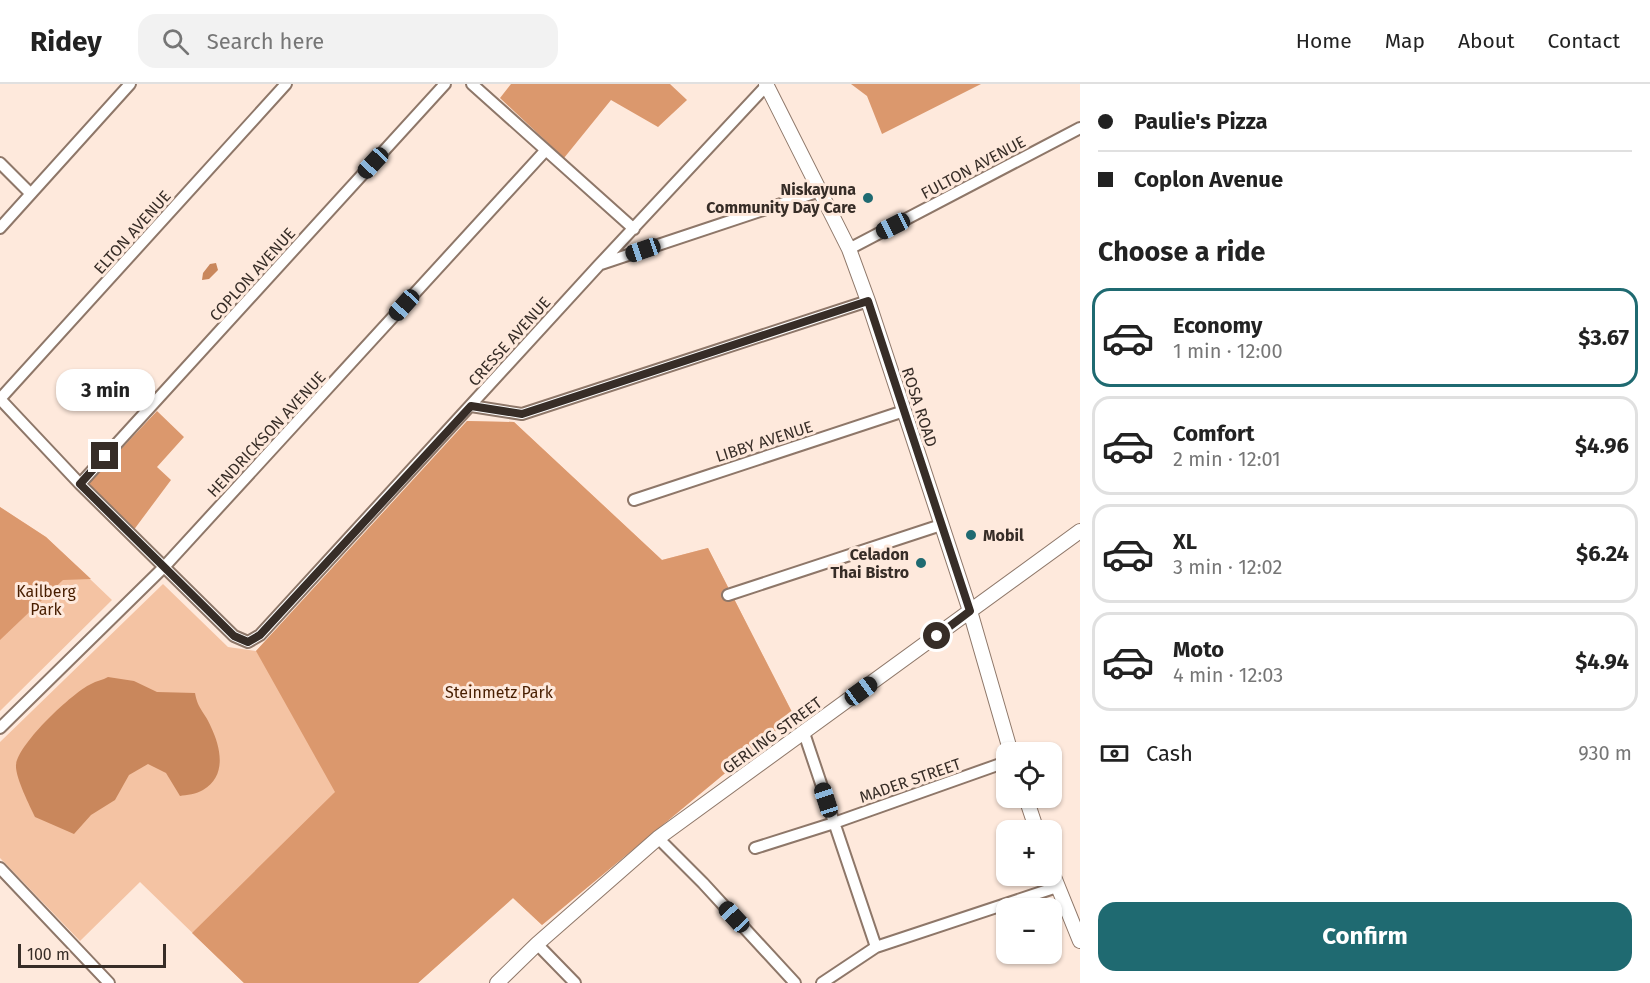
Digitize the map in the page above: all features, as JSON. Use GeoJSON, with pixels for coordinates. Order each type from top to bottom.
{"type":"FeatureCollection","features":[{"type":"Feature","properties":{"kind":"street"},"geometry":{"type":"LineString","coordinates":[[0,228],[130,84]]}},
{"type":"Feature","properties":{"kind":"street","name":"ELTON AVENUE"},"geometry":{"type":"LineString","coordinates":[[0,399],[286,84]]}},
{"type":"Feature","properties":{"kind":"street","name":"COPLON AVENUE"},"geometry":{"type":"LineString","coordinates":[[80,484],[445,84]]}},
{"type":"Feature","properties":{"kind":"street"},"geometry":{"type":"LineString","coordinates":[[472,84],[634,229]]}},
{"type":"Feature","properties":{"kind":"street","name":"ROSA ROAD"},"geometry":{"type":"LineString","coordinates":[[766,85],[849,249],[970,611],[1008,742]]}},
{"type":"Feature","properties":{"kind":"street","name":"CRESSE AVENUE"},"geometry":{"type":"LineString","coordinates":[[164,567],[234,636],[248,642],[260,635],[766,85]]}},
{"type":"Feature","properties":{"kind":"street","name":"FULTON AVENUE"},"geometry":{"type":"LineString","coordinates":[[849,249],[1080,128]]}},
{"type":"Feature","properties":{"kind":"street","name":"HENDRICKSON AVENUE"},"geometry":{"type":"LineString","coordinates":[[0,728],[164,567],[545,151]]}},
{"type":"Feature","properties":{"kind":"street"},"geometry":{"type":"LineString","coordinates":[[0,164],[30,193]]}},
{"type":"Feature","properties":{"kind":"street"},"geometry":{"type":"LineString","coordinates":[[599,265],[820,191]]}},
{"type":"Feature","properties":{"kind":"street"},"geometry":{"type":"LineString","coordinates":[[471,406],[522,414],[868,301]]}},
{"type":"Feature","properties":{"kind":"street"},"geometry":{"type":"LineString","coordinates":[[0,399],[80,484],[164,567]]}},
{"type":"Feature","properties":{"kind":"street","name":"LIBBY AVENUE"},"geometry":{"type":"LineString","coordinates":[[634,500],[904,411]]}},
{"type":"Feature","properties":{"kind":"street"},"geometry":{"type":"LineString","coordinates":[[728,595],[941,525]]}},
{"type":"Feature","properties":{"kind":"street","name":"GERLING STREET"},"geometry":{"type":"LineString","coordinates":[[497,983],[537,944],[658,838],[1080,531]]}},
{"type":"Feature","properties":{"kind":"street"},"geometry":{"type":"LineString","coordinates":[[804,733],[876,947]]}},
{"type":"Feature","properties":{"kind":"street","name":"MADER STREET"},"geometry":{"type":"LineString","coordinates":[[755,848],[834,823],[996,766]]}},
{"type":"Feature","properties":{"kind":"street"},"geometry":{"type":"LineString","coordinates":[[658,838],[703,883],[795,983]]}},
{"type":"Feature","properties":{"kind":"street"},"geometry":{"type":"LineString","coordinates":[[0,868],[109,983]]}},
{"type":"Feature","properties":{"kind":"street"},"geometry":{"type":"LineString","coordinates":[[822,983],[876,947],[1057,887],[1075,914],[1080,940]]}},
{"type":"Feature","properties":{"kind":"street"},"geometry":{"type":"LineString","coordinates":[[537,944],[574,983]]}},
{"type":"Feature","properties":{"kind":"green space"},"geometry":{"type":"Polygon","coordinates":[[[511,84],[670,84],[687,100],[658,127],[611,100],[564,158],[500,98],[511,84]]]}},
{"type":"Feature","properties":{"kind":"green space"},"geometry":{"type":"Polygon","coordinates":[[[851,84],[981,84],[882,134],[867,96],[851,84]]]}},
{"type":"Feature","properties":{"kind":"green space"},"geometry":{"type":"Polygon","coordinates":[[[157,411],[184,437],[157,467],[171,480],[133,531],[87,485],[157,411]]]}},
{"type":"Feature","properties":{"kind":"green space","name":"Steinmetz Park"},"geometry":{"type":"Polygon","coordinates":[[[467,421],[514,422],[662,560],[708,548],[794,716],[542,925],[513,898],[418,983],[244,983],[140,882],[80,941],[0,858],[0,742],[163,584],[228,647],[256,651],[467,421]]]}},
{"type":"Feature","properties":{"kind":"green space","name":"Steinmetz Park"},"geometry":{"type":"Polygon","coordinates":[[[467,421],[514,422],[662,560],[708,548],[794,716],[542,925],[513,898],[418,983],[244,983],[192,933],[335,792],[256,651],[467,421]]]}},
{"type":"Feature","properties":{"kind":"green space","name":"Kailberg Park"},"geometry":{"type":"Polygon","coordinates":[[[0,507],[46,537],[112,600],[0,711],[0,507]]]}},
{"type":"Feature","properties":{"kind":"green space"},"geometry":{"type":"Polygon","coordinates":[[[0,507],[46,537],[91,579],[63,580],[0,640],[0,507]]]}},
{"type":"Feature","properties":{"kind":"shaded area"},"geometry":{"type":"Polygon","coordinates":[[[216,263],[218,270],[209,279],[202,280],[203,273],[210,264],[216,263]]]}},
{"type":"Feature","properties":{"kind":"shaded area"},"geometry":{"type":"Polygon","coordinates":[[[108,677],[134,681],[157,692],[195,693],[215,735],[219,752],[219,769],[211,784],[203,790],[180,796],[166,773],[148,764],[129,775],[115,800],[91,815],[74,834],[35,817],[20,784],[16,765],[26,745],[59,708],[82,689],[108,677]]]}},
{"type":"Feature","properties":{"kind":"place","name":"Niskayuna Community Day Care"},"geometry":{"type":"Point","coordinates":[868,198]}},
{"type":"Feature","properties":{"kind":"place","name":"Mobil"},"geometry":{"type":"Point","coordinates":[971,535]}},
{"type":"Feature","properties":{"kind":"place","name":"Celadon Thai Bistro"},"geometry":{"type":"Point","coordinates":[921,563]}},
{"type":"Feature","properties":{"kind":"route"},"geometry":{"type":"LineString","coordinates":[[105,456],[80,484],[234,636],[248,642],[260,635],[471,406],[522,414],[868,301],[970,611],[937,636]]}}]}
